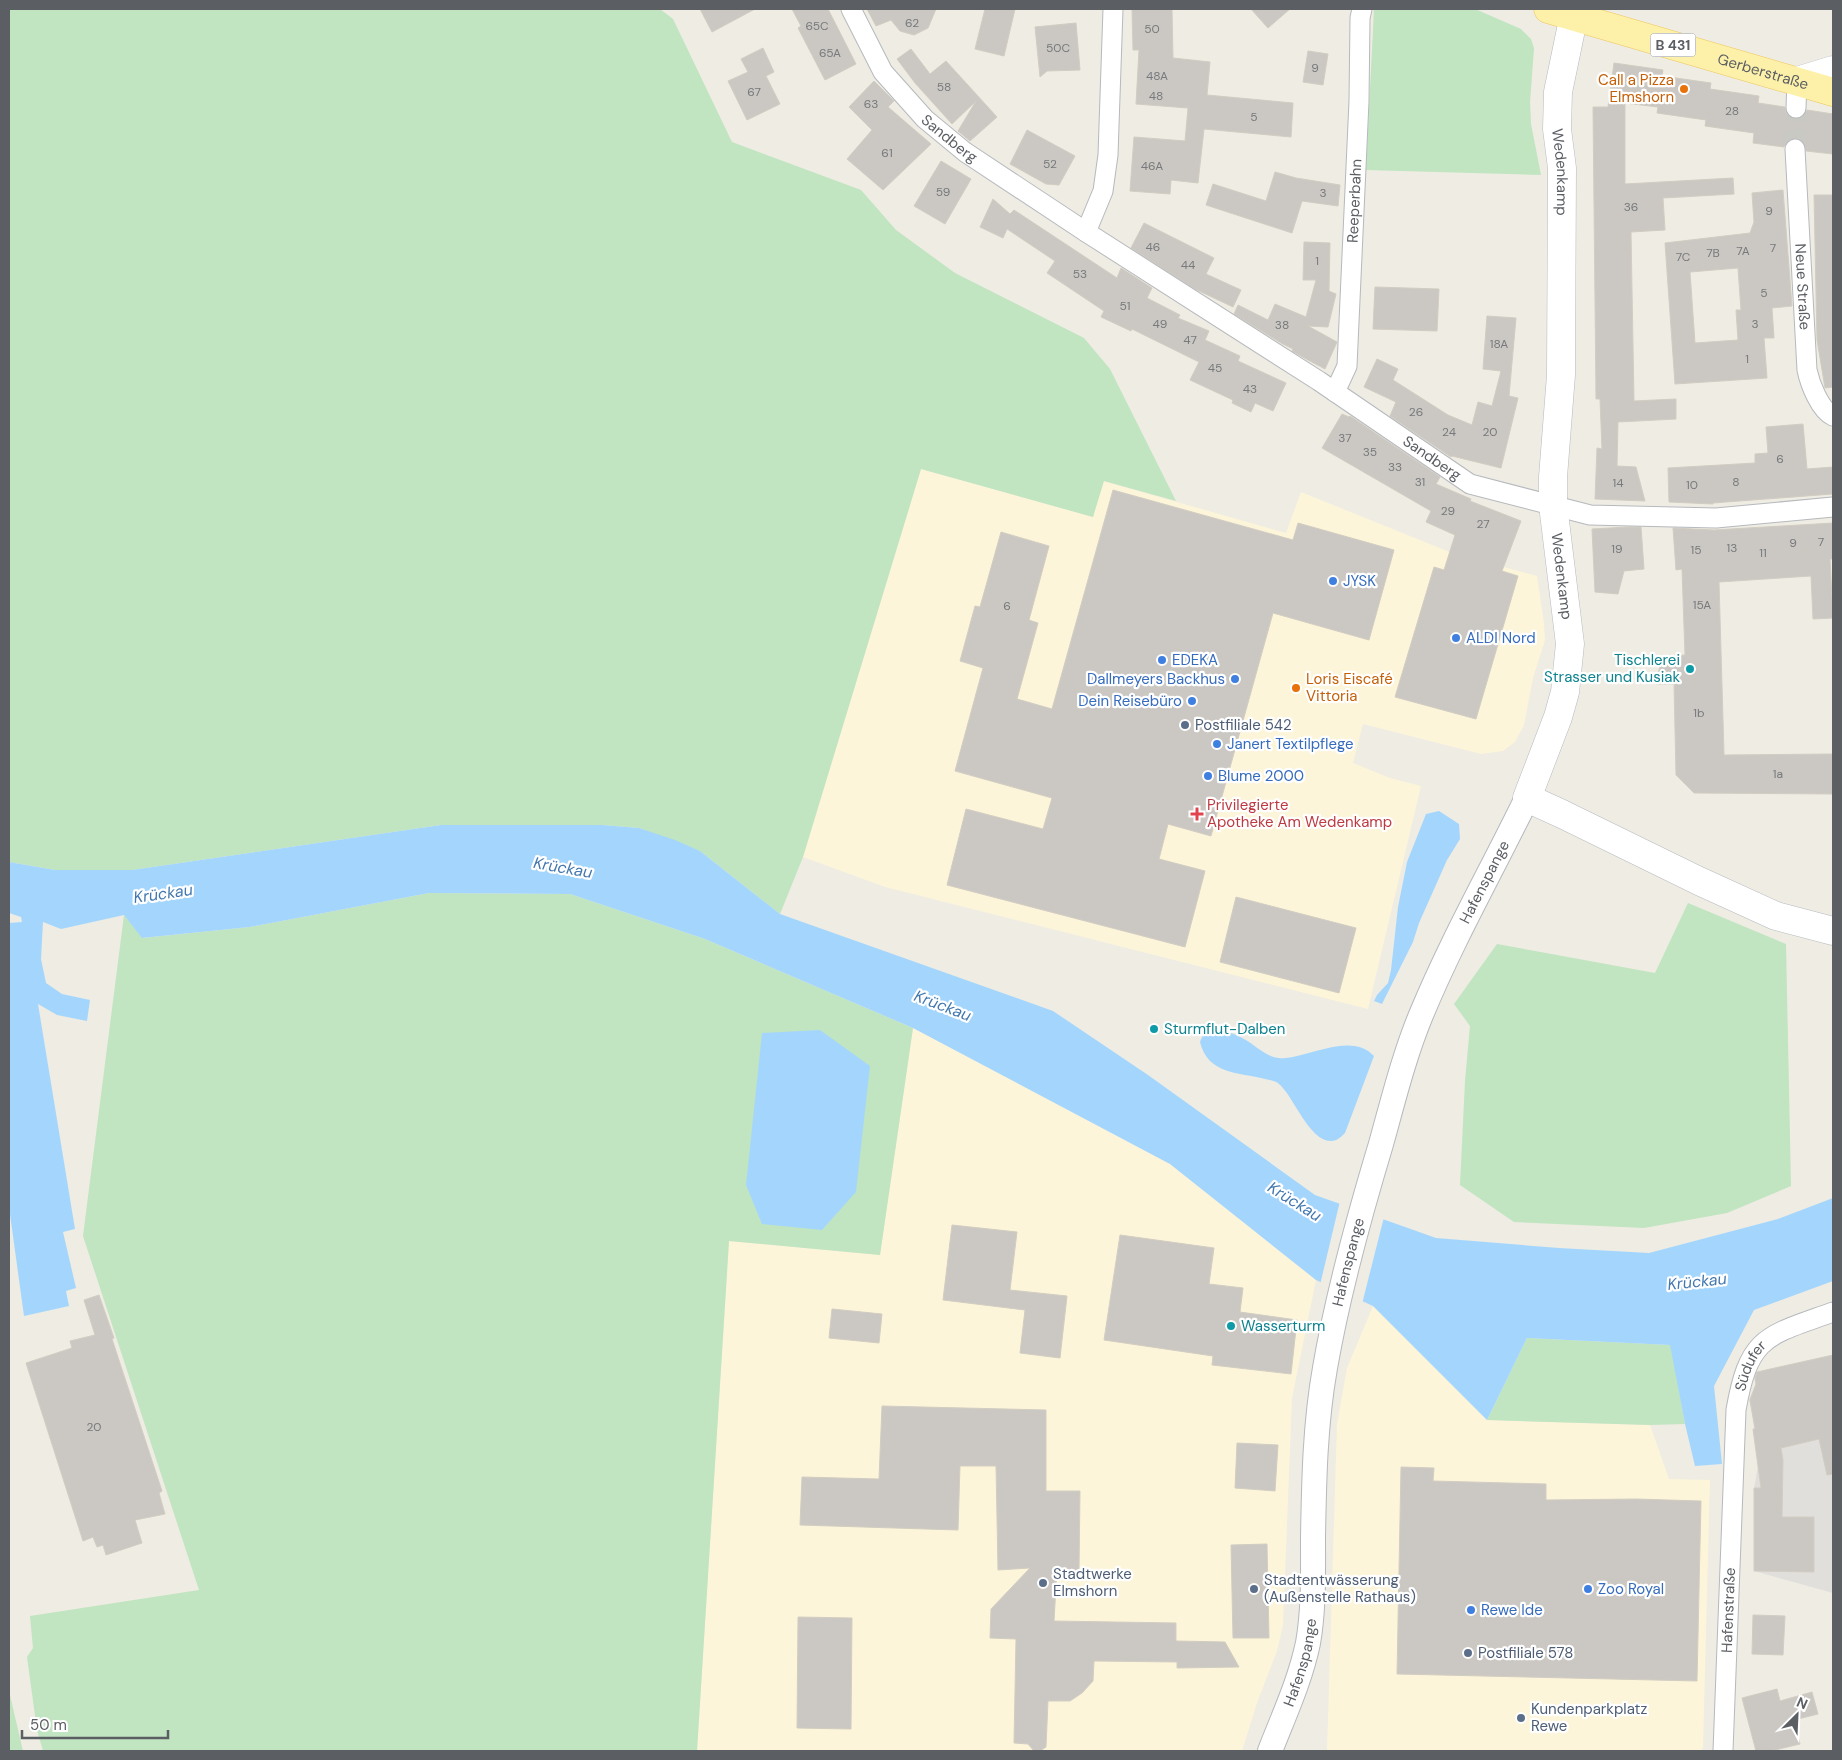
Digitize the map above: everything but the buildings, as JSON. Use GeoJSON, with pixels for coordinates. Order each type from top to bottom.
{"type":"FeatureCollection","features":[{"type":"Feature","properties":{"kind":"main road","name":"Gerberstraße"},"geometry":{"type":"LineString","coordinates":[[1561,12],[1833,92]]}},
{"type":"Feature","properties":{"kind":"main road","name":"Wedenkamp"},"geometry":{"type":"LineString","coordinates":[[1527,798],[1558,717],[1568,676],[1570,644],[1553,505],[1553,477],[1561,375],[1562,168],[1557,129],[1561,12]]}},
{"type":"Feature","properties":{"kind":"main road"},"geometry":{"type":"LineString","coordinates":[[1797,81],[1833,70]]}},
{"type":"Feature","properties":{"kind":"main road"},"geometry":{"type":"LineString","coordinates":[[1527,798],[1776,916],[1833,931]]}},
{"type":"Feature","properties":{"kind":"street","name":"Sandberg"},"geometry":{"type":"LineString","coordinates":[[851,9],[883,72],[925,119],[966,152],[1086,232],[1335,392],[1470,484],[1590,515],[1716,518],[1833,507]]}},
{"type":"Feature","properties":{"kind":"street"},"geometry":{"type":"LineString","coordinates":[[1086,232],[1103,191],[1108,155],[1113,9]]}},
{"type":"Feature","properties":{"kind":"street","name":"Reeperbahn"},"geometry":{"type":"LineString","coordinates":[[1335,392],[1347,366],[1359,101],[1360,18],[1362,9]]}},
{"type":"Feature","properties":{"kind":"street"},"geometry":{"type":"LineString","coordinates":[[1796,108],[1797,81]]}},
{"type":"Feature","properties":{"kind":"street","name":"Neue Straße"},"geometry":{"type":"LineString","coordinates":[[1795,149],[1807,370],[1814,392],[1829,414],[1833,416]]}},
{"type":"Feature","properties":{"kind":"street","name":"Hafenspange"},"geometry":{"type":"LineString","coordinates":[[1270,1751],[1298,1683],[1308,1642],[1313,1568],[1316,1429],[1325,1367],[1336,1314],[1367,1189],[1397,1086],[1421,1015],[1453,944],[1527,798]]}},
{"type":"Feature","properties":{"kind":"street","name":"Südufer"},"geometry":{"type":"LineString","coordinates":[[1735,1468],[1736,1410],[1743,1374],[1750,1359],[1757,1348],[1778,1332],[1833,1312]]}},
{"type":"Feature","properties":{"kind":"street","name":"Hafenstraße"},"geometry":{"type":"LineString","coordinates":[[1723,1751],[1735,1468]]}},
{"type":"Feature","properties":{"kind":"shaded area"},"geometry":{"type":"Polygon","coordinates":[[[921,469],[1093,517],[1103,481],[1286,533],[1301,492],[1452,553],[1537,576],[1545,640],[1533,678],[1524,725],[1515,742],[1503,751],[1481,754],[1363,724],[1353,763],[1390,778],[1421,786],[1368,1009],[885,887],[803,857],[921,469]]]}},
{"type":"Feature","properties":{"kind":"shaded area"},"geometry":{"type":"Polygon","coordinates":[[[913,1028],[1170,1164],[1316,1280],[1292,1398],[1283,1625],[1277,1651],[1257,1703],[1242,1751],[697,1751],[729,1241],[880,1255],[913,1028]]]}},
{"type":"Feature","properties":{"kind":"shaded area"},"geometry":{"type":"Polygon","coordinates":[[[1373,1306],[1487,1420],[1650,1425],[1669,1479],[1710,1480],[1703,1747],[1701,1751],[1327,1751],[1337,1424],[1347,1368],[1373,1306]]]}},
{"type":"Feature","properties":{"kind":"shaded area"},"geometry":{"type":"Polygon","coordinates":[[[1833,1355],[1833,1593],[1754,1571],[1754,1488],[1758,1466],[1753,1429],[1755,1428],[1749,1399],[1756,1384],[1753,1373],[1833,1355]]]}},
{"type":"Feature","properties":{"kind":"green space"},"geometry":{"type":"Polygon","coordinates":[[[9,9],[660,9],[673,19],[732,142],[861,190],[896,230],[955,273],[1084,338],[1110,369],[1176,501],[1104,481],[1093,517],[921,469],[803,857],[780,914],[700,851],[639,828],[602,825],[441,825],[132,870],[55,870],[9,862],[9,9]]]}},
{"type":"Feature","properties":{"kind":"green space"},"geometry":{"type":"Polygon","coordinates":[[[1374,9],[1475,9],[1521,29],[1531,39],[1534,48],[1530,102],[1531,124],[1541,175],[1366,170],[1374,9]]]}},
{"type":"Feature","properties":{"kind":"green space"},"geometry":{"type":"Polygon","coordinates":[[[429,893],[570,894],[705,939],[913,1028],[880,1255],[729,1241],[697,1751],[43,1751],[37,1730],[27,1657],[33,1648],[30,1616],[199,1590],[83,1236],[124,915],[143,938],[250,927],[429,893]]]}},
{"type":"Feature","properties":{"kind":"green space"},"geometry":{"type":"Polygon","coordinates":[[[1688,903],[1786,944],[1791,1186],[1727,1213],[1644,1228],[1514,1222],[1460,1185],[1465,1081],[1470,1026],[1454,1004],[1497,944],[1655,973],[1688,903]]]}},
{"type":"Feature","properties":{"kind":"green space"},"geometry":{"type":"Polygon","coordinates":[[[1527,1338],[1671,1345],[1685,1424],[1650,1425],[1487,1420],[1527,1338]]]}},
{"type":"Feature","properties":{"kind":"green space"},"geometry":{"type":"Polygon","coordinates":[[[9,1691],[23,1751],[9,1751],[9,1691]]]}},
{"type":"Feature","properties":{"kind":"water"},"geometry":{"type":"Polygon","coordinates":[[[1439,811],[1459,824],[1460,839],[1447,860],[1419,923],[1413,942],[1382,1004],[1374,1001],[1388,983],[1398,907],[1407,862],[1426,814],[1439,811]]]}},
{"type":"Feature","properties":{"kind":"water","name":"Krückau"},"geometry":{"type":"Polygon","coordinates":[[[441,825],[602,825],[639,828],[675,840],[700,851],[780,914],[1053,1011],[1148,1075],[1315,1195],[1436,1238],[1649,1253],[1778,1219],[1833,1198],[1833,1281],[1754,1310],[1714,1386],[1722,1464],[1695,1466],[1670,1345],[1527,1338],[1487,1420],[1373,1306],[1316,1280],[1170,1164],[913,1028],[705,939],[570,894],[429,893],[250,927],[142,938],[124,915],[61,929],[43,922],[41,959],[46,983],[62,994],[90,1000],[87,1021],[57,1015],[38,1004],[75,1229],[63,1232],[76,1288],[66,1291],[69,1306],[24,1316],[9,1207],[9,923],[22,922],[21,917],[9,913],[9,862],[55,870],[132,870],[441,825]]]}},
{"type":"Feature","properties":{"kind":"water"},"geometry":{"type":"Polygon","coordinates":[[[1215,1029],[1237,1035],[1273,1057],[1285,1058],[1343,1046],[1365,1049],[1374,1056],[1345,1133],[1336,1140],[1327,1141],[1319,1137],[1304,1120],[1285,1090],[1278,1083],[1235,1073],[1210,1061],[1204,1053],[1200,1042],[1205,1033],[1215,1029]]]}},
{"type":"Feature","properties":{"kind":"water"},"geometry":{"type":"Polygon","coordinates":[[[820,1030],[870,1066],[856,1192],[822,1230],[762,1224],[746,1185],[762,1033],[820,1030]]]}},
{"type":"Feature","properties":{"kind":"pier"},"geometry":{"type":"Polygon","coordinates":[[[1340,1201],[1384,1217],[1362,1304],[1320,1285],[1340,1201]]]}},
{"type":"Feature","properties":{"kind":"tunnel"},"geometry":{"type":"LineString","coordinates":[[1795,149],[1796,108]]}},
{"type":"Feature","properties":{"kind":"place","name":"Call a Pizza Elmshorn"},"geometry":{"type":"Point","coordinates":[1684,89]}},
{"type":"Feature","properties":{"kind":"place","name":"JYSK"},"geometry":{"type":"Point","coordinates":[1333,581]}},
{"type":"Feature","properties":{"kind":"place","name":"ALDI Nord"},"geometry":{"type":"Point","coordinates":[1456,638]}},
{"type":"Feature","properties":{"kind":"place","name":"EDEKA"},"geometry":{"type":"Point","coordinates":[1162,660]}},
{"type":"Feature","properties":{"kind":"place","name":"Tischlerei Strasser und Kusiak"},"geometry":{"type":"Point","coordinates":[1690,669]}},
{"type":"Feature","properties":{"kind":"place","name":"Dallmeyers Backhus"},"geometry":{"type":"Point","coordinates":[1235,679]}},
{"type":"Feature","properties":{"kind":"place","name":"Loris Eiscafé Vittoria"},"geometry":{"type":"Point","coordinates":[1296,688]}},
{"type":"Feature","properties":{"kind":"place","name":"Dein Reisebüro"},"geometry":{"type":"Point","coordinates":[1192,701]}},
{"type":"Feature","properties":{"kind":"place","name":"Postfiliale 542"},"geometry":{"type":"Point","coordinates":[1185,725]}},
{"type":"Feature","properties":{"kind":"place","name":"Janert Textilpflege"},"geometry":{"type":"Point","coordinates":[1217,744]}},
{"type":"Feature","properties":{"kind":"place","name":"Blume 2000"},"geometry":{"type":"Point","coordinates":[1208,776]}},
{"type":"Feature","properties":{"kind":"place","name":"Privilegierte Apotheke Am Wedenkamp"},"geometry":{"type":"Point","coordinates":[1197,814]}},
{"type":"Feature","properties":{"kind":"place","name":"Sturmflut-Dalben"},"geometry":{"type":"Point","coordinates":[1154,1029]}},
{"type":"Feature","properties":{"kind":"place","name":"Wasserturm"},"geometry":{"type":"Point","coordinates":[1231,1326]}},
{"type":"Feature","properties":{"kind":"place","name":"Stadtwerke Elmshorn"},"geometry":{"type":"Point","coordinates":[1043,1583]}},
{"type":"Feature","properties":{"kind":"place","name":"Stadtentwässerung (Außenstelle Rathaus)"},"geometry":{"type":"Point","coordinates":[1254,1589]}},
{"type":"Feature","properties":{"kind":"place","name":"Zoo Royal"},"geometry":{"type":"Point","coordinates":[1588,1589]}},
{"type":"Feature","properties":{"kind":"place","name":"Rewe Ide"},"geometry":{"type":"Point","coordinates":[1471,1610]}},
{"type":"Feature","properties":{"kind":"place","name":"Postfiliale 578"},"geometry":{"type":"Point","coordinates":[1468,1653]}},
{"type":"Feature","properties":{"kind":"place","name":"Kundenparkplatz Rewe"},"geometry":{"type":"Point","coordinates":[1521,1718]}}]}
